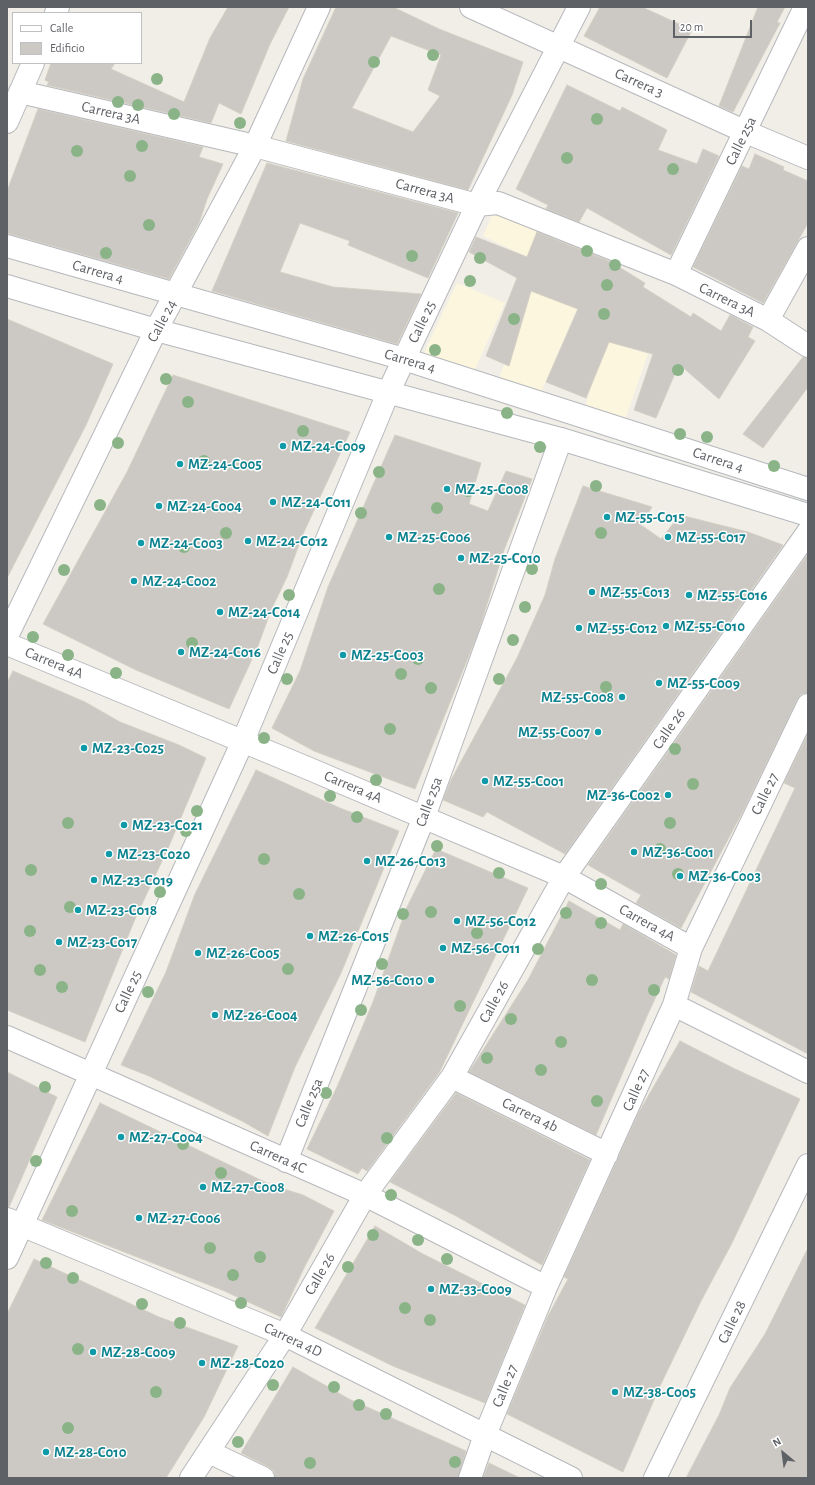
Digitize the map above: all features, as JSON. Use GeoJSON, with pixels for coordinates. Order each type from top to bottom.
{"type":"FeatureCollection","features":[{"type":"Feature","properties":{"kind":"street","name":"Calle 24"},"geometry":{"type":"LineString","coordinates":[[7,636],[156,330],[255,146],[319,7]]}},
{"type":"Feature","properties":{"kind":"street","name":"Carrera 3"},"geometry":{"type":"LineString","coordinates":[[471,7],[746,132],[808,158]]}},
{"type":"Feature","properties":{"kind":"street","name":"Calle 25"},"geometry":{"type":"LineString","coordinates":[[7,1258],[14,1222],[90,1074],[243,741],[388,393],[478,206],[579,7]]}},
{"type":"Feature","properties":{"kind":"street","name":"Calle 25a"},"geometry":{"type":"LineString","coordinates":[[676,274],[746,132],[805,7]]}},
{"type":"Feature","properties":{"kind":"street"},"geometry":{"type":"LineString","coordinates":[[7,122],[33,64]]}},
{"type":"Feature","properties":{"kind":"street","name":"Carrera 3A"},"geometry":{"type":"LineString","coordinates":[[20,92],[255,146],[478,206],[498,202],[676,274],[768,320],[808,346]]}},
{"type":"Feature","properties":{"kind":"street","name":"Carrera 4"},"geometry":{"type":"LineString","coordinates":[[7,246],[404,359],[808,488]]}},
{"type":"Feature","properties":{"kind":"street"},"geometry":{"type":"LineString","coordinates":[[768,320],[808,248]]}},
{"type":"Feature","properties":{"kind":"street","name":"Carrera 4"},"geometry":{"type":"LineString","coordinates":[[7,286],[156,330],[561,438],[808,515]]}},
{"type":"Feature","properties":{"kind":"street","name":"Calle 25a"},"geometry":{"type":"LineString","coordinates":[[286,1161],[424,817],[561,438]]}},
{"type":"Feature","properties":{"kind":"street","name":"Calle 26"},"geometry":{"type":"LineString","coordinates":[[191,1478],[285,1335],[365,1195],[452,1077],[564,877],[808,532]]}},
{"type":"Feature","properties":{"kind":"street","name":"Carrera 4A"},"geometry":{"type":"LineString","coordinates":[[7,644],[243,741],[564,877],[691,948]]}},
{"type":"Feature","properties":{"kind":"street","name":"Calle 27"},"geometry":{"type":"LineString","coordinates":[[470,1478],[485,1435],[546,1287],[674,1005],[691,948],[808,705]]}},
{"type":"Feature","properties":{"kind":"street"},"geometry":{"type":"LineString","coordinates":[[674,1005],[808,1072]]}},
{"type":"Feature","properties":{"kind":"street","name":"Carrera 4C"},"geometry":{"type":"LineString","coordinates":[[7,1037],[365,1195],[546,1287]]}},
{"type":"Feature","properties":{"kind":"street","name":"Carrera 4b"},"geometry":{"type":"LineString","coordinates":[[452,1077],[607,1154]]}},
{"type":"Feature","properties":{"kind":"street","name":"Calle 28"},"geometry":{"type":"LineString","coordinates":[[655,1478],[808,1165]]}},
{"type":"Feature","properties":{"kind":"street","name":"Carrera 4D"},"geometry":{"type":"LineString","coordinates":[[14,1222],[285,1335],[571,1478]]}},
{"type":"Feature","properties":{"kind":"street"},"geometry":{"type":"LineString","coordinates":[[209,1452],[263,1478]]}},
{"type":"Feature","properties":{"kind":"shaded area"},"geometry":{"type":"Polygon","coordinates":[[[496,206],[549,229],[534,260],[483,236],[496,206]]]}},
{"type":"Feature","properties":{"kind":"shaded area"},"geometry":{"type":"Polygon","coordinates":[[[457,283],[505,303],[471,378],[420,361],[457,283]]]}},
{"type":"Feature","properties":{"kind":"shaded area"},"geometry":{"type":"Polygon","coordinates":[[[534,285],[579,304],[537,401],[496,386],[534,285]]]}},
{"type":"Feature","properties":{"kind":"shaded area"},"geometry":{"type":"Polygon","coordinates":[[[605,341],[648,354],[621,431],[582,417],[605,341]]]}},
{"type":"Feature","properties":{"kind":"building"},"geometry":{"type":"Polygon","coordinates":[[[228,7],[289,7],[270,44],[241,114],[219,103],[211,123],[47,85],[49,82],[45,80],[51,64],[114,64],[111,69],[184,102],[210,38],[228,7]]]}},
{"type":"Feature","properties":{"kind":"building"},"geometry":{"type":"Polygon","coordinates":[[[336,7],[393,7],[439,29],[523,62],[512,95],[468,190],[286,141],[303,79],[336,7]],[[391,36],[352,108],[413,132],[440,96],[428,90],[441,55],[391,36]]]}},
{"type":"Feature","properties":{"kind":"building"},"geometry":{"type":"Polygon","coordinates":[[[600,7],[642,7],[692,30],[667,78],[584,36],[600,7]]]}},
{"type":"Feature","properties":{"kind":"building"},"geometry":{"type":"Polygon","coordinates":[[[758,7],[785,7],[777,22],[780,23],[733,112],[719,106],[758,7]]]}},
{"type":"Feature","properties":{"kind":"building"},"geometry":{"type":"Polygon","coordinates":[[[567,85],[620,111],[622,107],[667,130],[658,150],[697,164],[703,149],[719,156],[671,255],[587,208],[579,222],[546,209],[548,205],[516,189],[567,85]]]}},
{"type":"Feature","properties":{"kind":"building"},"geometry":{"type":"Polygon","coordinates":[[[38,109],[203,147],[199,157],[223,164],[207,199],[199,223],[169,279],[7,233],[7,191],[38,109]]]}},
{"type":"Feature","properties":{"kind":"building"},"geometry":{"type":"Polygon","coordinates":[[[755,154],[784,167],[783,170],[808,181],[808,223],[763,303],[693,267],[742,166],[749,169],[755,154]]]}},
{"type":"Feature","properties":{"kind":"building"},"geometry":{"type":"Polygon","coordinates":[[[267,163],[458,213],[428,278],[348,245],[350,241],[300,223],[280,272],[333,287],[421,294],[397,344],[212,291],[267,163]]]}},
{"type":"Feature","properties":{"kind":"building"},"geometry":{"type":"Polygon","coordinates":[[[537,232],[609,261],[645,283],[643,287],[691,317],[693,313],[721,331],[730,315],[753,327],[748,337],[755,341],[719,399],[679,364],[656,418],[634,410],[653,354],[609,342],[586,398],[546,382],[578,309],[531,291],[509,366],[486,356],[517,278],[469,252],[476,237],[527,257],[537,232]]]}},
{"type":"Feature","properties":{"kind":"building"},"geometry":{"type":"Polygon","coordinates":[[[7,319],[113,364],[86,425],[7,578],[7,319]]]}},
{"type":"Feature","properties":{"kind":"building"},"geometry":{"type":"Polygon","coordinates":[[[803,357],[808,358],[808,387],[763,448],[743,434],[803,357]]]}},
{"type":"Feature","properties":{"kind":"building"},"geometry":{"type":"Polygon","coordinates":[[[173,375],[350,432],[303,534],[287,577],[271,610],[258,646],[229,709],[136,670],[43,624],[127,472],[173,375]]]}},
{"type":"Feature","properties":{"kind":"building"},"geometry":{"type":"Polygon","coordinates":[[[395,435],[481,463],[469,504],[488,511],[506,471],[532,479],[504,550],[478,633],[415,789],[314,751],[272,728],[300,671],[328,587],[395,435]]]}},
{"type":"Feature","properties":{"kind":"building"},"geometry":{"type":"Polygon","coordinates":[[[583,486],[652,507],[641,525],[661,539],[680,515],[748,532],[783,545],[565,854],[487,812],[483,817],[443,800],[451,780],[517,658],[545,595],[555,559],[583,486]]]}},
{"type":"Feature","properties":{"kind":"building"},"geometry":{"type":"Polygon","coordinates":[[[808,554],[808,693],[801,694],[797,700],[744,809],[681,928],[636,903],[641,895],[588,865],[808,554]]]}},
{"type":"Feature","properties":{"kind":"building"},"geometry":{"type":"Polygon","coordinates":[[[13,671],[85,702],[120,722],[179,745],[206,758],[169,846],[135,919],[85,1042],[7,1010],[7,683],[13,671]]]}},
{"type":"Feature","properties":{"kind":"building"},"geometry":{"type":"Polygon","coordinates":[[[808,734],[808,1054],[691,992],[699,966],[708,971],[795,788],[784,783],[808,734]]]}},
{"type":"Feature","properties":{"kind":"building"},"geometry":{"type":"Polygon","coordinates":[[[256,770],[340,808],[399,831],[341,973],[295,1067],[268,1136],[242,1121],[149,1076],[121,1065],[166,972],[195,894],[256,770]]]}},
{"type":"Feature","properties":{"kind":"building"},"geometry":{"type":"Polygon","coordinates":[[[436,849],[528,888],[439,1073],[367,1171],[362,1168],[358,1174],[307,1149],[337,1087],[373,1002],[407,907],[436,849]]]}},
{"type":"Feature","properties":{"kind":"building"},"geometry":{"type":"Polygon","coordinates":[[[569,901],[620,930],[623,924],[676,955],[669,979],[665,977],[596,1135],[469,1072],[529,978],[569,901]]]}},
{"type":"Feature","properties":{"kind":"building"},"geometry":{"type":"Polygon","coordinates":[[[680,1041],[733,1068],[800,1099],[732,1243],[701,1301],[660,1386],[623,1472],[507,1414],[548,1316],[568,1279],[564,1277],[639,1112],[680,1041]]]}},
{"type":"Feature","properties":{"kind":"building"},"geometry":{"type":"Polygon","coordinates":[[[7,1072],[57,1097],[9,1207],[7,1207],[7,1072]]]}},
{"type":"Feature","properties":{"kind":"building"},"geometry":{"type":"Polygon","coordinates":[[[456,1093],[590,1160],[542,1265],[458,1217],[390,1182],[456,1093]]]}},
{"type":"Feature","properties":{"kind":"building"},"geometry":{"type":"Polygon","coordinates":[[[100,1103],[271,1185],[303,1195],[334,1211],[305,1266],[281,1317],[222,1290],[42,1220],[100,1103]]]}},
{"type":"Feature","properties":{"kind":"building"},"geometry":{"type":"Polygon","coordinates":[[[375,1226],[423,1254],[525,1305],[485,1403],[393,1366],[315,1328],[375,1226]]]}},
{"type":"Feature","properties":{"kind":"building"},"geometry":{"type":"Polygon","coordinates":[[[808,1248],[808,1478],[686,1478],[719,1415],[730,1388],[765,1334],[808,1248]]]}},
{"type":"Feature","properties":{"kind":"building"},"geometry":{"type":"Polygon","coordinates":[[[34,1259],[159,1317],[238,1346],[204,1417],[166,1478],[7,1478],[7,1314],[34,1259]]]}},
{"type":"Feature","properties":{"kind":"building"},"geometry":{"type":"Polygon","coordinates":[[[293,1367],[349,1399],[466,1451],[458,1478],[275,1478],[274,1471],[269,1467],[241,1453],[293,1367]]]}},
{"type":"Feature","properties":{"kind":"building"},"geometry":{"type":"Polygon","coordinates":[[[489,1463],[520,1478],[483,1478],[489,1463]]]}},
{"type":"Feature","properties":{"kind":"place","name":"MZ-24-C009"},"geometry":{"type":"Point","coordinates":[283,446]}},
{"type":"Feature","properties":{"kind":"place","name":"MZ-24-C005"},"geometry":{"type":"Point","coordinates":[180,464]}},
{"type":"Feature","properties":{"kind":"place","name":"MZ-25-C008"},"geometry":{"type":"Point","coordinates":[447,489]}},
{"type":"Feature","properties":{"kind":"place","name":"MZ-24-C011"},"geometry":{"type":"Point","coordinates":[273,502]}},
{"type":"Feature","properties":{"kind":"place","name":"MZ-24-C004"},"geometry":{"type":"Point","coordinates":[159,506]}},
{"type":"Feature","properties":{"kind":"place","name":"MZ-55-C015"},"geometry":{"type":"Point","coordinates":[607,517]}},
{"type":"Feature","properties":{"kind":"place","name":"MZ-25-C006"},"geometry":{"type":"Point","coordinates":[389,537]}},
{"type":"Feature","properties":{"kind":"place","name":"MZ-55-C017"},"geometry":{"type":"Point","coordinates":[668,537]}},
{"type":"Feature","properties":{"kind":"place","name":"MZ-24-C012"},"geometry":{"type":"Point","coordinates":[248,541]}},
{"type":"Feature","properties":{"kind":"place","name":"MZ-24-C003"},"geometry":{"type":"Point","coordinates":[141,543]}},
{"type":"Feature","properties":{"kind":"place","name":"MZ-25-C010"},"geometry":{"type":"Point","coordinates":[461,558]}},
{"type":"Feature","properties":{"kind":"place","name":"MZ-24-C002"},"geometry":{"type":"Point","coordinates":[134,581]}},
{"type":"Feature","properties":{"kind":"place","name":"MZ-55-C013"},"geometry":{"type":"Point","coordinates":[592,592]}},
{"type":"Feature","properties":{"kind":"place","name":"MZ-55-C016"},"geometry":{"type":"Point","coordinates":[689,595]}},
{"type":"Feature","properties":{"kind":"place","name":"MZ-24-C014"},"geometry":{"type":"Point","coordinates":[220,612]}},
{"type":"Feature","properties":{"kind":"place","name":"MZ-55-C010"},"geometry":{"type":"Point","coordinates":[666,626]}},
{"type":"Feature","properties":{"kind":"place","name":"MZ-55-C012"},"geometry":{"type":"Point","coordinates":[579,628]}},
{"type":"Feature","properties":{"kind":"place","name":"MZ-24-C016"},"geometry":{"type":"Point","coordinates":[181,652]}},
{"type":"Feature","properties":{"kind":"place","name":"MZ-25-C003"},"geometry":{"type":"Point","coordinates":[343,655]}},
{"type":"Feature","properties":{"kind":"place","name":"MZ-55-C009"},"geometry":{"type":"Point","coordinates":[659,683]}},
{"type":"Feature","properties":{"kind":"place","name":"MZ-55-C008"},"geometry":{"type":"Point","coordinates":[622,697]}},
{"type":"Feature","properties":{"kind":"place","name":"MZ-55-C007"},"geometry":{"type":"Point","coordinates":[598,732]}},
{"type":"Feature","properties":{"kind":"place","name":"MZ-23-C025"},"geometry":{"type":"Point","coordinates":[84,748]}},
{"type":"Feature","properties":{"kind":"place","name":"MZ-55-C001"},"geometry":{"type":"Point","coordinates":[485,781]}},
{"type":"Feature","properties":{"kind":"place","name":"MZ-36-C002"},"geometry":{"type":"Point","coordinates":[668,795]}},
{"type":"Feature","properties":{"kind":"place","name":"MZ-23-C021"},"geometry":{"type":"Point","coordinates":[124,825]}},
{"type":"Feature","properties":{"kind":"place","name":"MZ-36-C001"},"geometry":{"type":"Point","coordinates":[634,852]}},
{"type":"Feature","properties":{"kind":"place","name":"MZ-23-C020"},"geometry":{"type":"Point","coordinates":[109,854]}},
{"type":"Feature","properties":{"kind":"place","name":"MZ-26-C013"},"geometry":{"type":"Point","coordinates":[367,861]}},
{"type":"Feature","properties":{"kind":"place","name":"MZ-36-C003"},"geometry":{"type":"Point","coordinates":[680,876]}},
{"type":"Feature","properties":{"kind":"place","name":"MZ-23-C019"},"geometry":{"type":"Point","coordinates":[94,880]}},
{"type":"Feature","properties":{"kind":"place","name":"MZ-23-C018"},"geometry":{"type":"Point","coordinates":[78,910]}},
{"type":"Feature","properties":{"kind":"place","name":"MZ-56-C012"},"geometry":{"type":"Point","coordinates":[457,921]}},
{"type":"Feature","properties":{"kind":"place","name":"MZ-26-C015"},"geometry":{"type":"Point","coordinates":[310,936]}},
{"type":"Feature","properties":{"kind":"place","name":"MZ-23-C017"},"geometry":{"type":"Point","coordinates":[59,942]}},
{"type":"Feature","properties":{"kind":"place","name":"MZ-56-C011"},"geometry":{"type":"Point","coordinates":[443,948]}},
{"type":"Feature","properties":{"kind":"place","name":"MZ-26-C005"},"geometry":{"type":"Point","coordinates":[198,953]}},
{"type":"Feature","properties":{"kind":"place","name":"MZ-56-C010"},"geometry":{"type":"Point","coordinates":[431,980]}},
{"type":"Feature","properties":{"kind":"place","name":"MZ-26-C004"},"geometry":{"type":"Point","coordinates":[215,1015]}},
{"type":"Feature","properties":{"kind":"place","name":"MZ-27-C004"},"geometry":{"type":"Point","coordinates":[121,1137]}},
{"type":"Feature","properties":{"kind":"place","name":"MZ-27-C008"},"geometry":{"type":"Point","coordinates":[203,1187]}},
{"type":"Feature","properties":{"kind":"place","name":"MZ-27-C006"},"geometry":{"type":"Point","coordinates":[139,1218]}},
{"type":"Feature","properties":{"kind":"place","name":"MZ-33-C009"},"geometry":{"type":"Point","coordinates":[431,1289]}},
{"type":"Feature","properties":{"kind":"place","name":"MZ-28-C009"},"geometry":{"type":"Point","coordinates":[93,1352]}},
{"type":"Feature","properties":{"kind":"place","name":"MZ-28-C020"},"geometry":{"type":"Point","coordinates":[202,1363]}},
{"type":"Feature","properties":{"kind":"place","name":"MZ-38-C005"},"geometry":{"type":"Point","coordinates":[615,1392]}},
{"type":"Feature","properties":{"kind":"place","name":"MZ-28-C010"},"geometry":{"type":"Point","coordinates":[46,1452]}}]}
